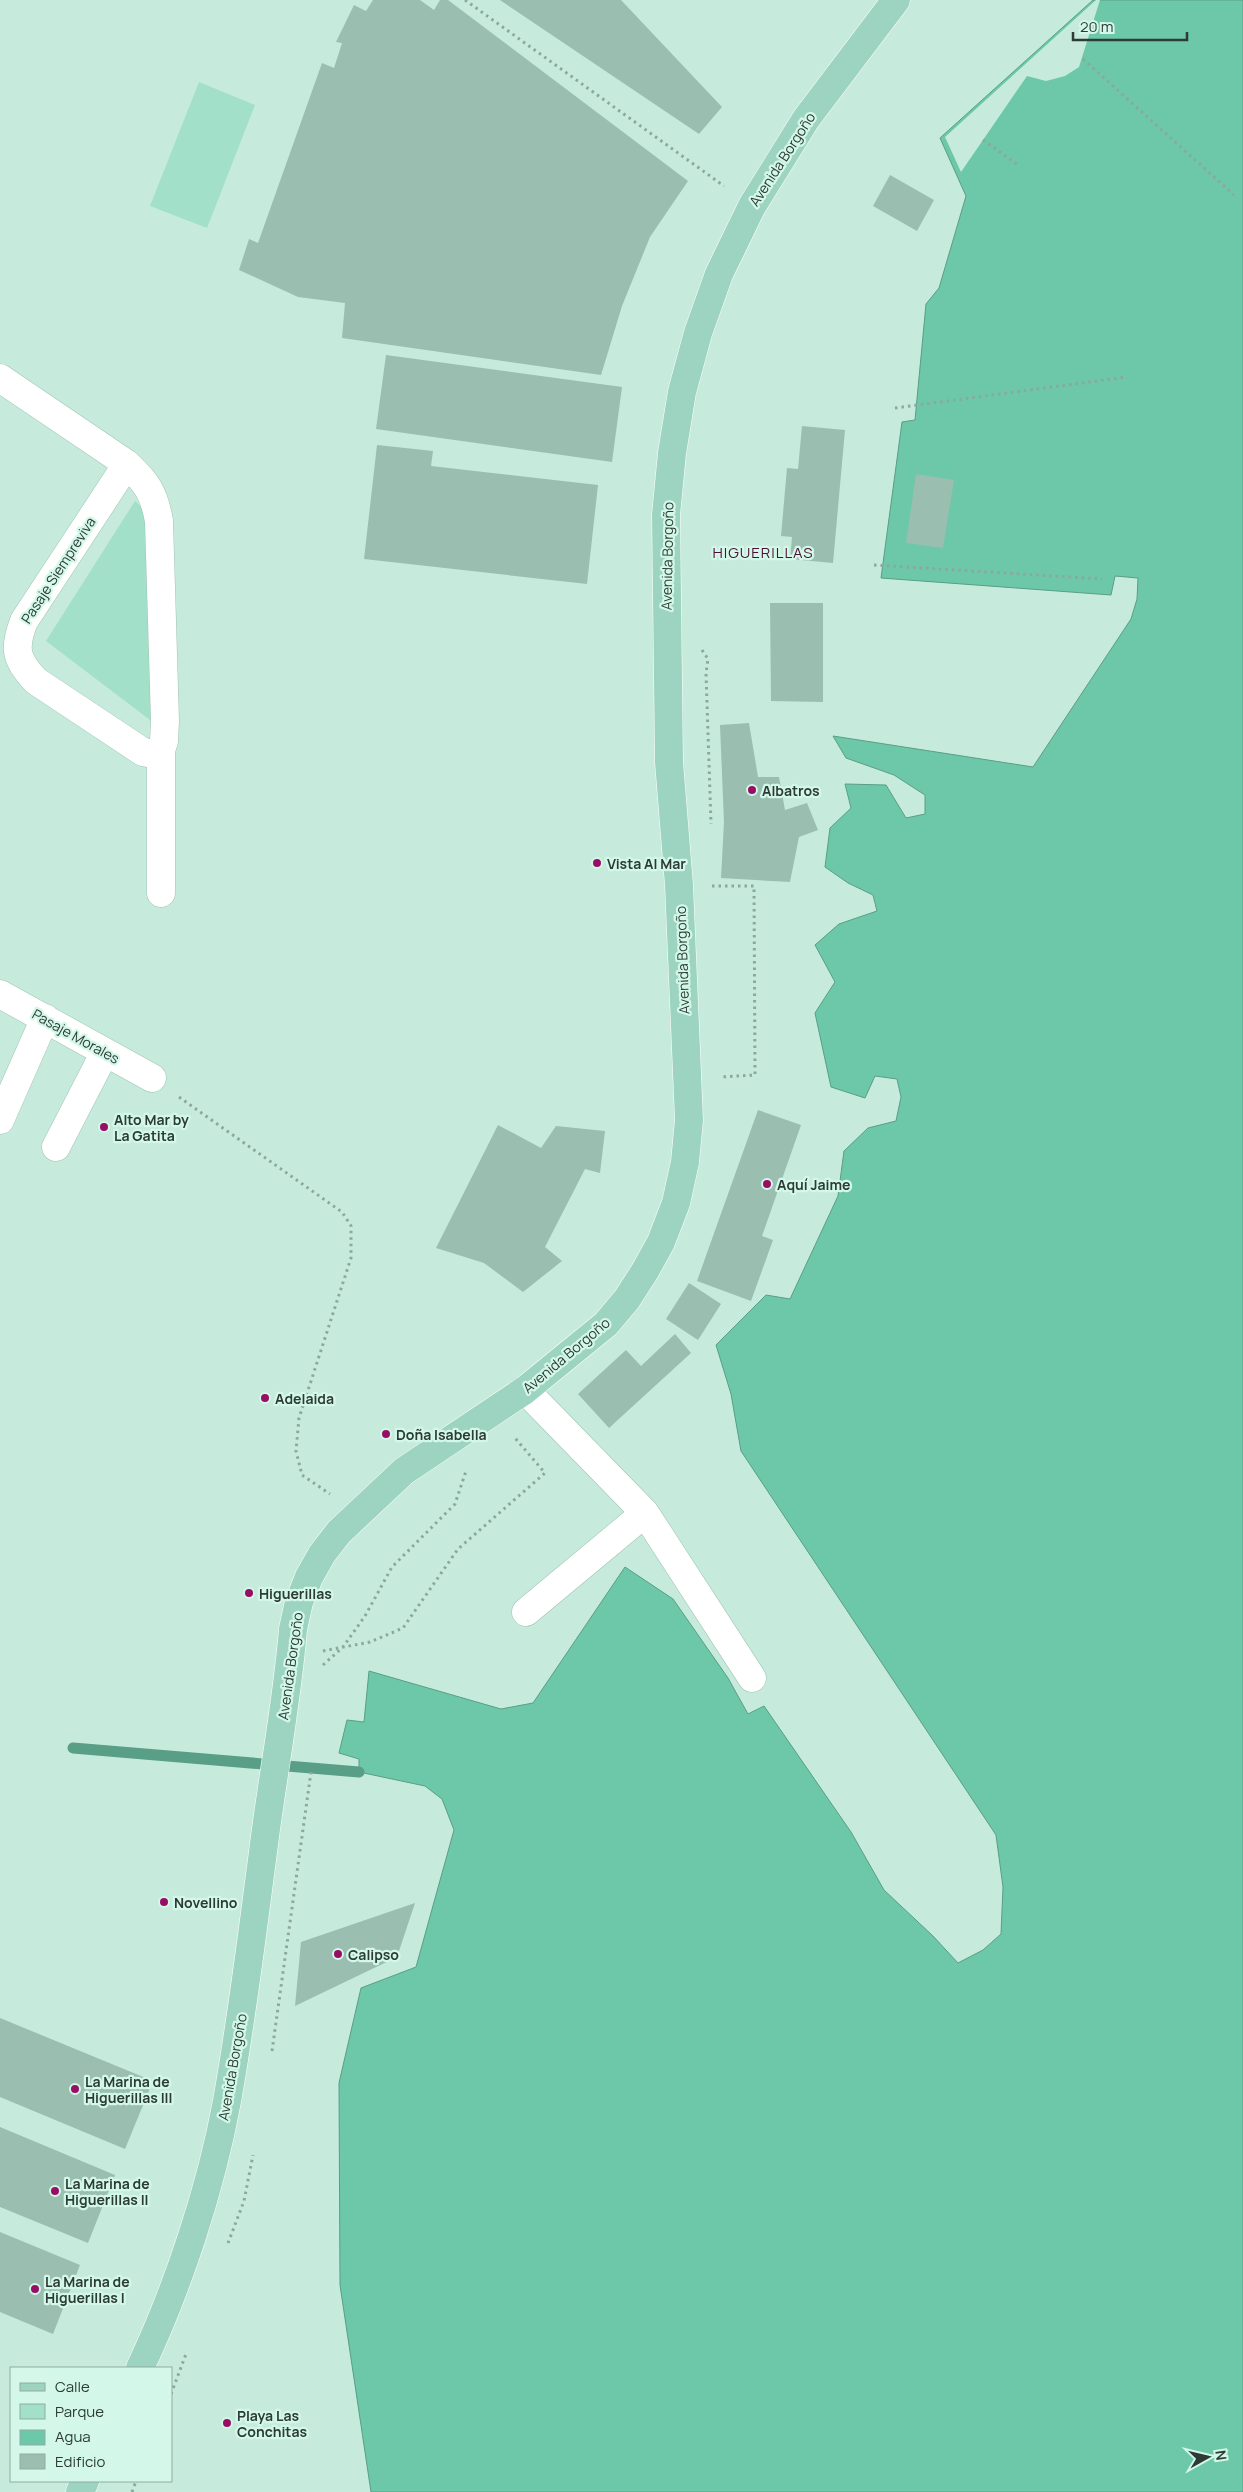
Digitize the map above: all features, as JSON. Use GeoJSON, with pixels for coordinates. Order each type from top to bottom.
{"type":"FeatureCollection","features":[{"type":"Feature","properties":{"kind":"main road","name":"Avenida Borgoño"},"geometry":{"type":"LineString","coordinates":[[140,2367],[188,2247],[227,2103],[299,1602],[309,1577],[322,1554],[339,1532],[404,1471],[525,1390],[606,1324],[627,1299],[661,1242],[676,1203],[685,1162],[689,1120],[679,885],[669,762],[666,515],[672,453],[682,392],[698,333],[719,274],[752,206],[806,120],[896,0]]}},
{"type":"Feature","properties":{"kind":"street"},"geometry":{"type":"LineString","coordinates":[[0,378],[127,464],[145,481],[155,499],[159,521],[165,721],[164,740],[161,750],[161,893]]}},
{"type":"Feature","properties":{"kind":"street","name":"Pasaje Siempreviva"},"geometry":{"type":"LineString","coordinates":[[127,464],[24,621],[18,636],[17,650],[25,669],[36,681],[143,752],[153,754],[161,750]]}},
{"type":"Feature","properties":{"kind":"street","name":"Pasaje Morales"},"geometry":{"type":"LineString","coordinates":[[0,994],[152,1078]]}},
{"type":"Feature","properties":{"kind":"street"},"geometry":{"type":"LineString","coordinates":[[0,1120],[45,1018]]}},
{"type":"Feature","properties":{"kind":"street"},"geometry":{"type":"LineString","coordinates":[[56,1146],[105,1052]]}},
{"type":"Feature","properties":{"kind":"street"},"geometry":{"type":"LineString","coordinates":[[525,1390],[645,1513],[752,1678]]}},
{"type":"Feature","properties":{"kind":"street"},"geometry":{"type":"LineString","coordinates":[[526,1612],[645,1513]]}},
{"type":"Feature","properties":{"kind":"path"},"geometry":{"type":"LineString","coordinates":[[465,0],[752,206]]}},
{"type":"Feature","properties":{"kind":"path"},"geometry":{"type":"LineString","coordinates":[[1083,59],[1234,195]]}},
{"type":"Feature","properties":{"kind":"path"},"geometry":{"type":"LineString","coordinates":[[983,140],[1018,165]]}},
{"type":"Feature","properties":{"kind":"path"},"geometry":{"type":"LineString","coordinates":[[895,408],[1127,377]]}},
{"type":"Feature","properties":{"kind":"path"},"geometry":{"type":"LineString","coordinates":[[874,565],[1102,579]]}},
{"type":"Feature","properties":{"kind":"path"},"geometry":{"type":"LineString","coordinates":[[679,885],[754,886],[755,1075],[687,1078]]}},
{"type":"Feature","properties":{"kind":"path"},"geometry":{"type":"LineString","coordinates":[[152,1078],[342,1212],[351,1226],[351,1258],[299,1418],[296,1451],[302,1475],[358,1513]]}},
{"type":"Feature","properties":{"kind":"path"},"geometry":{"type":"LineString","coordinates":[[290,1667],[370,1642],[403,1628],[458,1549],[545,1473],[511,1434]]}},
{"type":"Feature","properties":{"kind":"green space"},"geometry":{"type":"Polygon","coordinates":[[[199,82],[255,105],[207,228],[150,206],[199,82]]]}},
{"type":"Feature","properties":{"kind":"green space"},"geometry":{"type":"Polygon","coordinates":[[[135,501],[152,517],[158,726],[46,641],[135,501]]]}},
{"type":"Feature","properties":{"kind":"water"},"geometry":{"type":"Polygon","coordinates":[[[1093,0],[1243,0],[1243,2492],[371,2492],[340,2285],[339,2083],[361,1988],[416,1967],[454,1830],[442,1799],[425,1786],[359,1772],[359,1759],[339,1753],[347,1720],[364,1722],[369,1671],[501,1709],[533,1703],[625,1567],[673,1599],[728,1678],[748,1714],[764,1706],[851,1832],[884,1890],[933,1936],[958,1963],[983,1950],[1001,1934],[1003,1887],[996,1835],[741,1451],[731,1394],[716,1345],[766,1295],[790,1299],[838,1196],[844,1151],[868,1128],[896,1121],[901,1097],[897,1079],[875,1076],[865,1098],[831,1087],[815,1013],[835,982],[815,945],[839,924],[877,911],[873,895],[848,883],[825,867],[830,828],[851,808],[845,784],[886,785],[906,818],[925,814],[925,795],[894,775],[846,758],[833,736],[1033,767],[1131,619],[1137,599],[1138,578],[1115,576],[1111,595],[881,578],[902,422],[915,420],[926,304],[939,288],[966,196],[940,138],[1093,0]]]}},
{"type":"Feature","properties":{"kind":"pier"},"geometry":{"type":"Polygon","coordinates":[[[1096,0],[1100,0],[1079,67],[1065,76],[1046,81],[1027,76],[961,172],[945,137],[1096,0]]]}},
{"type":"Feature","properties":{"kind":"building"},"geometry":{"type":"Polygon","coordinates":[[[373,0],[420,0],[434,10],[440,0],[448,0],[688,181],[650,237],[622,306],[601,375],[342,338],[345,303],[298,297],[239,270],[249,239],[258,243],[322,63],[334,68],[342,43],[336,42],[354,5],[366,11],[373,0]]]}},
{"type":"Feature","properties":{"kind":"building"},"geometry":{"type":"Polygon","coordinates":[[[500,0],[621,0],[722,107],[699,134],[500,0]]]}},
{"type":"Feature","properties":{"kind":"building"},"geometry":{"type":"Polygon","coordinates":[[[890,175],[934,200],[917,231],[873,206],[890,175]]]}},
{"type":"Feature","properties":{"kind":"building"},"geometry":{"type":"Polygon","coordinates":[[[386,355],[622,387],[612,462],[376,429],[386,355]]]}},
{"type":"Feature","properties":{"kind":"building"},"geometry":{"type":"Polygon","coordinates":[[[802,426],[845,430],[833,563],[790,559],[792,537],[781,536],[787,468],[798,469],[802,426]]]}},
{"type":"Feature","properties":{"kind":"building"},"geometry":{"type":"Polygon","coordinates":[[[377,445],[433,451],[431,466],[598,485],[587,584],[364,559],[377,445]]]}},
{"type":"Feature","properties":{"kind":"building"},"geometry":{"type":"Polygon","coordinates":[[[916,474],[954,480],[943,548],[906,543],[916,474]]]}},
{"type":"Feature","properties":{"kind":"building"},"geometry":{"type":"Polygon","coordinates":[[[770,603],[823,603],[823,702],[771,701],[770,603]]]}},
{"type":"Feature","properties":{"kind":"building","name":"Albatros"},"geometry":{"type":"Polygon","coordinates":[[[749,723],[758,777],[779,777],[785,810],[807,803],[818,830],[799,837],[790,882],[721,878],[724,822],[720,725],[749,723]]]}},
{"type":"Feature","properties":{"kind":"building"},"geometry":{"type":"Polygon","coordinates":[[[758,1110],[801,1125],[762,1236],[773,1240],[751,1301],[697,1281],[758,1110]]]}},
{"type":"Feature","properties":{"kind":"building"},"geometry":{"type":"Polygon","coordinates":[[[498,1125],[541,1148],[556,1126],[605,1131],[600,1173],[585,1169],[545,1247],[562,1261],[523,1292],[484,1263],[436,1248],[498,1125]]]}},
{"type":"Feature","properties":{"kind":"building"},"geometry":{"type":"Polygon","coordinates":[[[689,1283],[721,1304],[698,1340],[666,1319],[689,1283]]]}},
{"type":"Feature","properties":{"kind":"building"},"geometry":{"type":"Polygon","coordinates":[[[675,1334],[691,1353],[609,1428],[578,1394],[626,1350],[641,1366],[675,1334]]]}},
{"type":"Feature","properties":{"kind":"building"},"geometry":{"type":"Polygon","coordinates":[[[415,1903],[397,1957],[295,2006],[301,1942],[415,1903]]]}},
{"type":"Feature","properties":{"kind":"building","name":"La Marina de Higuerillas III"},"geometry":{"type":"Polygon","coordinates":[[[0,2018],[153,2081],[125,2149],[0,2097],[0,2018]]]}},
{"type":"Feature","properties":{"kind":"building","name":"La Marina de Higuerillas II"},"geometry":{"type":"Polygon","coordinates":[[[0,2127],[115,2175],[88,2243],[0,2207],[0,2127]]]}},
{"type":"Feature","properties":{"kind":"building","name":"La Marina de Higuerillas I"},"geometry":{"type":"Polygon","coordinates":[[[0,2232],[80,2265],[53,2334],[0,2312],[0,2232]]]}},
{"type":"Feature","properties":{"kind":"waterway"},"geometry":{"type":"LineString","coordinates":[[73,1748],[359,1772]]}},
{"type":"Feature","properties":{"kind":"place","name":"Albatros"},"geometry":{"type":"Point","coordinates":[752,790]}},
{"type":"Feature","properties":{"kind":"place","name":"Vista Al Mar"},"geometry":{"type":"Point","coordinates":[597,863]}},
{"type":"Feature","properties":{"kind":"place","name":"Alto Mar by La Gatita"},"geometry":{"type":"Point","coordinates":[104,1127]}},
{"type":"Feature","properties":{"kind":"place","name":"Aquí Jaime"},"geometry":{"type":"Point","coordinates":[767,1184]}},
{"type":"Feature","properties":{"kind":"place","name":"Adelaida"},"geometry":{"type":"Point","coordinates":[265,1398]}},
{"type":"Feature","properties":{"kind":"place","name":"Doña Isabella"},"geometry":{"type":"Point","coordinates":[386,1434]}},
{"type":"Feature","properties":{"kind":"place","name":"Higuerillas"},"geometry":{"type":"Point","coordinates":[249,1593]}},
{"type":"Feature","properties":{"kind":"place","name":"Novellino"},"geometry":{"type":"Point","coordinates":[164,1902]}},
{"type":"Feature","properties":{"kind":"place","name":"Calipso"},"geometry":{"type":"Point","coordinates":[338,1954]}},
{"type":"Feature","properties":{"kind":"place","name":"La Marina de Higuerillas III"},"geometry":{"type":"Point","coordinates":[75,2089]}},
{"type":"Feature","properties":{"kind":"place","name":"La Marina de Higuerillas II"},"geometry":{"type":"Point","coordinates":[55,2191]}},
{"type":"Feature","properties":{"kind":"place","name":"La Marina de Higuerillas I"},"geometry":{"type":"Point","coordinates":[35,2289]}},
{"type":"Feature","properties":{"kind":"place","name":"Playa Las Conchitas"},"geometry":{"type":"Point","coordinates":[227,2423]}},
{"type":"Feature","properties":{"kind":"district","name":"HIGUERILLAS"},"geometry":{"type":"Point","coordinates":[763,552]}}]}
